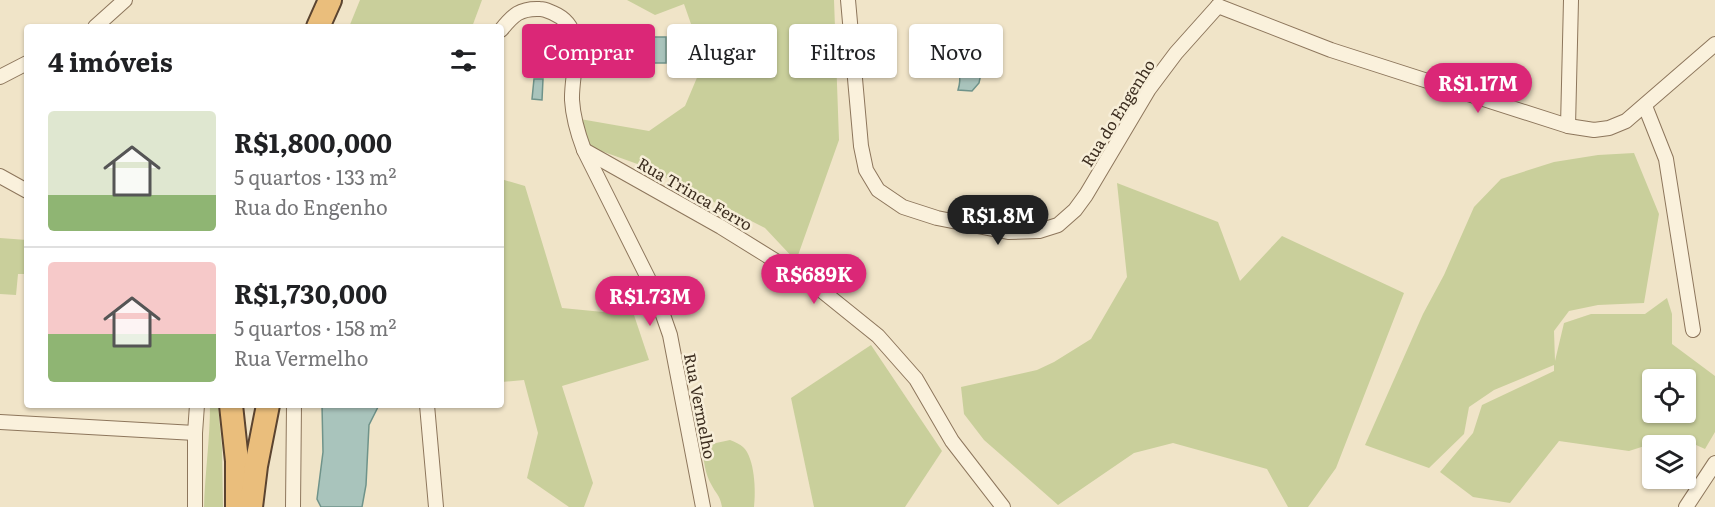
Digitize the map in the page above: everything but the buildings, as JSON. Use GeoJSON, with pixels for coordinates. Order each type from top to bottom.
{"type":"FeatureCollection","features":[{"type":"Feature","properties":{"kind":"highway"},"geometry":{"type":"LineString","coordinates":[[319,24],[330,0]]}},
{"type":"Feature","properties":{"kind":"highway"},"geometry":{"type":"LineString","coordinates":[[231,408],[237,460],[237,507]]}},
{"type":"Feature","properties":{"kind":"highway"},"geometry":{"type":"LineString","coordinates":[[250,507],[255,466],[267,408]]}},
{"type":"Feature","properties":{"kind":"street"},"geometry":{"type":"LineString","coordinates":[[98,24],[125,0]]}},
{"type":"Feature","properties":{"kind":"street","name":"Rua do Engenho"},"geometry":{"type":"LineString","coordinates":[[848,0],[861,146],[866,170],[878,190],[903,207],[937,218],[1008,232],[1039,231],[1058,225],[1075,210],[1149,89],[1216,3],[1272,28],[1337,52],[1569,126],[1594,130],[1609,128],[1626,121],[1715,44]]}},
{"type":"Feature","properties":{"kind":"street"},"geometry":{"type":"LineString","coordinates":[[1569,126],[1571,0]]}},
{"type":"Feature","properties":{"kind":"street","name":"Rua Vermelho"},"geometry":{"type":"LineString","coordinates":[[504,26],[512,17],[527,9],[544,9],[562,17],[571,27],[576,41],[572,102],[576,126],[584,150],[655,292],[670,335],[703,507]]}},
{"type":"Feature","properties":{"kind":"street"},"geometry":{"type":"LineString","coordinates":[[0,77],[24,64]]}},
{"type":"Feature","properties":{"kind":"street"},"geometry":{"type":"LineString","coordinates":[[1645,106],[1666,159],[1693,330]]}},
{"type":"Feature","properties":{"kind":"street","name":"Rua Trinca Ferro"},"geometry":{"type":"LineString","coordinates":[[584,150],[721,227],[816,286],[878,336],[916,379],[952,441],[1003,507]]}},
{"type":"Feature","properties":{"kind":"street"},"geometry":{"type":"LineString","coordinates":[[0,176],[24,188]]}},
{"type":"Feature","properties":{"kind":"street"},"geometry":{"type":"LineString","coordinates":[[195,507],[197,408]]}},
{"type":"Feature","properties":{"kind":"street"},"geometry":{"type":"LineString","coordinates":[[292,507],[294,408]]}},
{"type":"Feature","properties":{"kind":"street"},"geometry":{"type":"LineString","coordinates":[[427,408],[436,507]]}},
{"type":"Feature","properties":{"kind":"street"},"geometry":{"type":"LineString","coordinates":[[0,422],[195,433]]}},
{"type":"Feature","properties":{"kind":"street"},"geometry":{"type":"LineString","coordinates":[[1686,507],[1715,463]]}},
{"type":"Feature","properties":{"kind":"green space"},"geometry":{"type":"Polygon","coordinates":[[[360,0],[482,0],[473,24],[350,24],[360,0]]]}},
{"type":"Feature","properties":{"kind":"green space"},"geometry":{"type":"Polygon","coordinates":[[[627,0],[834,0],[835,24],[789,24],[789,78],[837,78],[839,140],[796,261],[765,228],[643,166],[590,147],[580,119],[649,131],[685,106],[697,78],[777,78],[777,24],[691,24],[684,4],[655,15],[627,0]]]}},
{"type":"Feature","properties":{"kind":"green space"},"geometry":{"type":"Polygon","coordinates":[[[1634,153],[1659,214],[1644,303],[1598,305],[1569,311],[1554,331],[1555,361],[1564,323],[1591,314],[1645,314],[1667,298],[1672,314],[1672,344],[1715,376],[1715,432],[1705,449],[1696,445],[1696,435],[1642,435],[1642,447],[1629,451],[1559,441],[1510,503],[1473,497],[1440,472],[1473,433],[1482,405],[1554,371],[1554,365],[1494,390],[1469,407],[1464,434],[1429,468],[1365,445],[1423,314],[1444,275],[1474,207],[1501,179],[1554,162],[1598,155],[1634,153]]]}},
{"type":"Feature","properties":{"kind":"green space"},"geometry":{"type":"Polygon","coordinates":[[[504,180],[525,186],[562,308],[634,315],[649,360],[562,386],[593,483],[584,507],[569,507],[527,478],[538,433],[524,380],[504,382],[504,180]]]}},
{"type":"Feature","properties":{"kind":"green space"},"geometry":{"type":"Polygon","coordinates":[[[1117,183],[1218,222],[1240,281],[1282,236],[1404,293],[1336,468],[1308,507],[1288,507],[1267,469],[1173,443],[1134,453],[1058,505],[984,440],[964,414],[961,387],[1037,370],[1091,339],[1127,277],[1117,183]]]}},
{"type":"Feature","properties":{"kind":"green space"},"geometry":{"type":"Polygon","coordinates":[[[0,238],[24,240],[24,274],[18,274],[16,295],[0,294],[0,238]]]}},
{"type":"Feature","properties":{"kind":"green space"},"geometry":{"type":"Polygon","coordinates":[[[871,345],[942,451],[905,507],[814,507],[791,398],[871,345]]]}},
{"type":"Feature","properties":{"kind":"green space"},"geometry":{"type":"Polygon","coordinates":[[[210,408],[218,408],[223,507],[204,507],[210,408]]]}},
{"type":"Feature","properties":{"kind":"green space"},"geometry":{"type":"Polygon","coordinates":[[[730,440],[743,447],[750,459],[755,484],[754,507],[722,507],[707,476],[702,449],[730,440]]]}},
{"type":"Feature","properties":{"kind":"water"},"geometry":{"type":"Polygon","coordinates":[[[655,37],[666,37],[666,63],[655,63],[655,37]]]}},
{"type":"Feature","properties":{"kind":"water"},"geometry":{"type":"Polygon","coordinates":[[[960,78],[980,78],[972,91],[958,90],[960,78]]]}},
{"type":"Feature","properties":{"kind":"water"},"geometry":{"type":"Polygon","coordinates":[[[534,79],[543,79],[542,100],[532,99],[534,79]]]}},
{"type":"Feature","properties":{"kind":"water"},"geometry":{"type":"Polygon","coordinates":[[[322,408],[378,408],[369,425],[366,485],[362,507],[321,507],[317,499],[323,452],[322,408]]]}}]}
